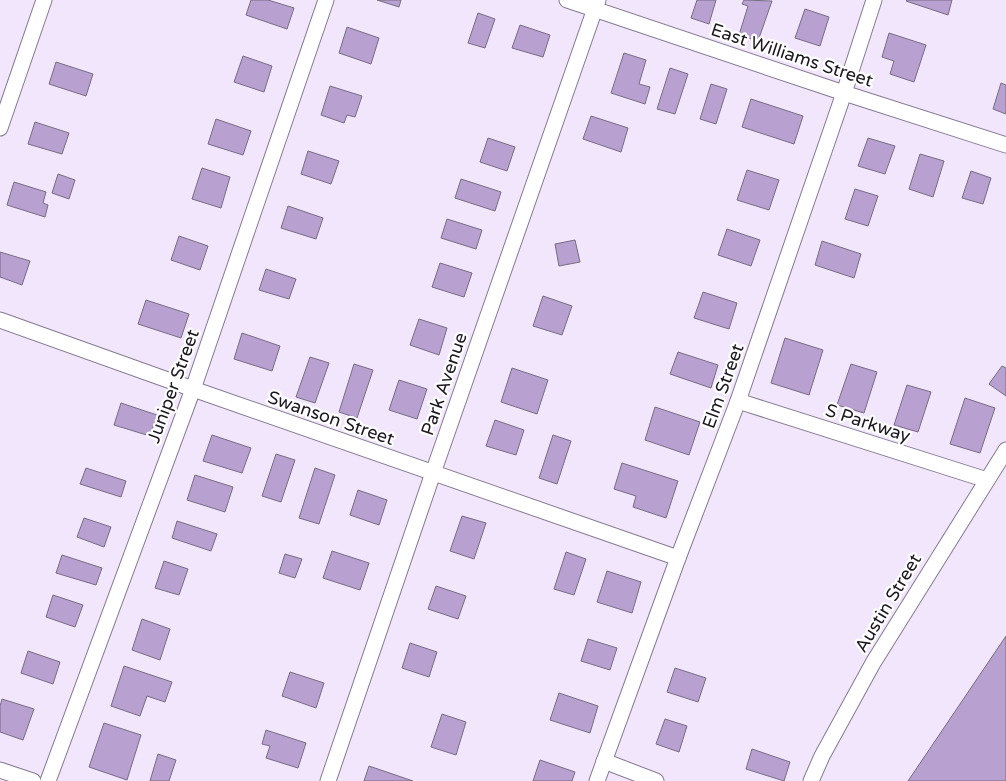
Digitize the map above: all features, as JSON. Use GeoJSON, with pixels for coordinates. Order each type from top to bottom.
{"type":"FeatureCollection","features":[{"type":"Feature","properties":{"kind":"street"},"geometry":{"type":"LineString","coordinates":[[0,128],[44,0]]}},
{"type":"Feature","properties":{"kind":"street","name":"Juniper Street"},"geometry":{"type":"LineString","coordinates":[[48,781],[193,389],[326,0]]}},
{"type":"Feature","properties":{"kind":"street","name":"East Williams Street"},"geometry":{"type":"LineString","coordinates":[[567,0],[597,5],[844,93],[1006,144]]}},
{"type":"Feature","properties":{"kind":"street","name":"Elm Street"},"geometry":{"type":"LineString","coordinates":[[597,781],[678,558],[738,401],[874,0]]}},
{"type":"Feature","properties":{"kind":"street","name":"Park Avenue"},"geometry":{"type":"LineString","coordinates":[[328,781],[432,473],[597,5]]}},
{"type":"Feature","properties":{"kind":"street","name":"Swanson Street"},"geometry":{"type":"LineString","coordinates":[[0,320],[678,558]]}},
{"type":"Feature","properties":{"kind":"street","name":"S Parkway"},"geometry":{"type":"LineString","coordinates":[[738,401],[987,480]]}},
{"type":"Feature","properties":{"kind":"street","name":"Austin Street"},"geometry":{"type":"LineString","coordinates":[[811,781],[822,756],[873,663],[1006,450]]}},
{"type":"Feature","properties":{"kind":"street"},"geometry":{"type":"LineString","coordinates":[[604,761],[656,781]]}},
{"type":"Feature","properties":{"kind":"street"},"geometry":{"type":"LineString","coordinates":[[0,770],[33,781]]}},
{"type":"Feature","properties":{"kind":"building"},"geometry":{"type":"Polygon","coordinates":[[[251,0],[268,0],[294,8],[287,29],[246,15],[251,0]]]}},
{"type":"Feature","properties":{"kind":"building"},"geometry":{"type":"Polygon","coordinates":[[[377,0],[401,0],[399,7],[377,0]]]}},
{"type":"Feature","properties":{"kind":"building"},"geometry":{"type":"Polygon","coordinates":[[[697,0],[716,0],[709,24],[691,18],[697,0]]]}},
{"type":"Feature","properties":{"kind":"building"},"geometry":{"type":"Polygon","coordinates":[[[744,0],[772,1],[758,41],[739,35],[748,6],[742,4],[744,0]]]}},
{"type":"Feature","properties":{"kind":"building"},"geometry":{"type":"Polygon","coordinates":[[[907,0],[952,0],[948,15],[907,0]]]}},
{"type":"Feature","properties":{"kind":"building"},"geometry":{"type":"Polygon","coordinates":[[[805,9],[829,17],[820,46],[795,38],[805,9]]]}},
{"type":"Feature","properties":{"kind":"building"},"geometry":{"type":"Polygon","coordinates":[[[478,13],[495,19],[485,48],[468,43],[478,13]]]}},
{"type":"Feature","properties":{"kind":"building"},"geometry":{"type":"Polygon","coordinates":[[[520,25],[550,35],[543,57],[512,48],[520,25]]]}},
{"type":"Feature","properties":{"kind":"building"},"geometry":{"type":"Polygon","coordinates":[[[347,27],[379,38],[371,64],[339,53],[347,27]]]}},
{"type":"Feature","properties":{"kind":"building"},"geometry":{"type":"Polygon","coordinates":[[[889,33],[926,45],[914,82],[890,74],[894,61],[882,57],[889,33]]]}},
{"type":"Feature","properties":{"kind":"building"},"geometry":{"type":"Polygon","coordinates":[[[624,53],[646,60],[639,84],[650,87],[645,104],[611,93],[624,53]]]}},
{"type":"Feature","properties":{"kind":"building"},"geometry":{"type":"Polygon","coordinates":[[[243,56],[272,66],[264,92],[234,82],[243,56]]]}},
{"type":"Feature","properties":{"kind":"building"},"geometry":{"type":"Polygon","coordinates":[[[56,62],[93,74],[86,96],[49,84],[56,62]]]}},
{"type":"Feature","properties":{"kind":"building"},"geometry":{"type":"Polygon","coordinates":[[[670,68],[688,74],[675,114],[657,109],[670,68]]]}},
{"type":"Feature","properties":{"kind":"building"},"geometry":{"type":"Polygon","coordinates":[[[1001,83],[1006,85],[1006,114],[993,109],[1001,83]]]}},
{"type":"Feature","properties":{"kind":"building"},"geometry":{"type":"Polygon","coordinates":[[[711,84],[727,89],[716,124],[700,119],[711,84]]]}},
{"type":"Feature","properties":{"kind":"building"},"geometry":{"type":"Polygon","coordinates":[[[330,86],[362,96],[355,117],[347,115],[344,123],[321,115],[330,86]]]}},
{"type":"Feature","properties":{"kind":"building"},"geometry":{"type":"Polygon","coordinates":[[[751,99],[803,116],[794,144],[742,127],[751,99]]]}},
{"type":"Feature","properties":{"kind":"building"},"geometry":{"type":"Polygon","coordinates":[[[591,116],[628,128],[621,152],[583,139],[591,116]]]}},
{"type":"Feature","properties":{"kind":"building"},"geometry":{"type":"Polygon","coordinates":[[[216,119],[251,131],[243,155],[208,144],[216,119]]]}},
{"type":"Feature","properties":{"kind":"building"},"geometry":{"type":"Polygon","coordinates":[[[35,122],[69,133],[62,154],[28,144],[35,122]]]}},
{"type":"Feature","properties":{"kind":"building"},"geometry":{"type":"Polygon","coordinates":[[[488,138],[515,147],[507,171],[480,162],[488,138]]]}},
{"type":"Feature","properties":{"kind":"building"},"geometry":{"type":"Polygon","coordinates":[[[868,138],[895,146],[885,174],[858,166],[868,138]]]}},
{"type":"Feature","properties":{"kind":"building"},"geometry":{"type":"Polygon","coordinates":[[[308,151],[339,161],[331,184],[301,174],[308,151]]]}},
{"type":"Feature","properties":{"kind":"building"},"geometry":{"type":"Polygon","coordinates":[[[920,154],[944,161],[933,197],[909,189],[920,154]]]}},
{"type":"Feature","properties":{"kind":"building"},"geometry":{"type":"Polygon","coordinates":[[[202,168],[230,177],[221,208],[192,199],[202,168]]]}},
{"type":"Feature","properties":{"kind":"building"},"geometry":{"type":"Polygon","coordinates":[[[747,170],[779,180],[769,210],[737,200],[747,170]]]}},
{"type":"Feature","properties":{"kind":"building"},"geometry":{"type":"Polygon","coordinates":[[[971,171],[991,178],[983,204],[962,198],[971,171]]]}},
{"type":"Feature","properties":{"kind":"building"},"geometry":{"type":"Polygon","coordinates":[[[58,174],[75,180],[69,199],[52,193],[58,174]]]}},
{"type":"Feature","properties":{"kind":"building"},"geometry":{"type":"Polygon","coordinates":[[[461,179],[501,192],[495,211],[455,198],[461,179]]]}},
{"type":"Feature","properties":{"kind":"building"},"geometry":{"type":"Polygon","coordinates":[[[14,182],[46,192],[43,203],[48,205],[45,217],[7,205],[14,182]]]}},
{"type":"Feature","properties":{"kind":"building"},"geometry":{"type":"Polygon","coordinates":[[[855,189],[878,196],[868,226],[845,219],[855,189]]]}},
{"type":"Feature","properties":{"kind":"building"},"geometry":{"type":"Polygon","coordinates":[[[288,206],[323,218],[316,239],[281,228],[288,206]]]}},
{"type":"Feature","properties":{"kind":"building"},"geometry":{"type":"Polygon","coordinates":[[[447,219],[482,230],[476,249],[441,238],[447,219]]]}},
{"type":"Feature","properties":{"kind":"building"},"geometry":{"type":"Polygon","coordinates":[[[727,229],[760,240],[751,266],[718,255],[727,229]]]}},
{"type":"Feature","properties":{"kind":"building"},"geometry":{"type":"Polygon","coordinates":[[[179,236],[208,246],[200,270],[171,260],[179,236]]]}},
{"type":"Feature","properties":{"kind":"building"},"geometry":{"type":"Polygon","coordinates":[[[575,240],[580,262],[559,266],[555,244],[575,240]]]}},
{"type":"Feature","properties":{"kind":"building"},"geometry":{"type":"Polygon","coordinates":[[[822,241],[861,254],[854,278],[815,265],[822,241]]]}},
{"type":"Feature","properties":{"kind":"building"},"geometry":{"type":"Polygon","coordinates":[[[0,252],[30,261],[22,285],[0,277],[0,252]]]}},
{"type":"Feature","properties":{"kind":"building"},"geometry":{"type":"Polygon","coordinates":[[[440,263],[472,273],[464,297],[432,287],[440,263]]]}},
{"type":"Feature","properties":{"kind":"building"},"geometry":{"type":"Polygon","coordinates":[[[266,269],[296,279],[289,299],[259,290],[266,269]]]}},
{"type":"Feature","properties":{"kind":"building"},"geometry":{"type":"Polygon","coordinates":[[[703,292],[737,303],[729,329],[694,318],[703,292]]]}},
{"type":"Feature","properties":{"kind":"building"},"geometry":{"type":"Polygon","coordinates":[[[543,296],[572,306],[562,335],[533,326],[543,296]]]}},
{"type":"Feature","properties":{"kind":"building"},"geometry":{"type":"Polygon","coordinates":[[[146,300],[189,314],[181,338],[138,324],[146,300]]]}},
{"type":"Feature","properties":{"kind":"building"},"geometry":{"type":"Polygon","coordinates":[[[419,319],[447,328],[439,355],[410,345],[419,319]]]}},
{"type":"Feature","properties":{"kind":"building"},"geometry":{"type":"Polygon","coordinates":[[[242,333],[280,346],[272,371],[234,359],[242,333]]]}},
{"type":"Feature","properties":{"kind":"building"},"geometry":{"type":"Polygon","coordinates":[[[785,338],[823,350],[809,395],[771,383],[785,338]]]}},
{"type":"Feature","properties":{"kind":"building"},"geometry":{"type":"Polygon","coordinates":[[[678,352],[718,365],[711,388],[670,374],[678,352]]]}},
{"type":"Feature","properties":{"kind":"building"},"geometry":{"type":"Polygon","coordinates":[[[310,357],[329,363],[315,403],[296,397],[310,357]]]}},
{"type":"Feature","properties":{"kind":"building"},"geometry":{"type":"Polygon","coordinates":[[[354,364],[373,370],[357,418],[339,412],[354,364]]]}},
{"type":"Feature","properties":{"kind":"building"},"geometry":{"type":"Polygon","coordinates":[[[851,364],[877,372],[864,413],[837,405],[851,364]]]}},
{"type":"Feature","properties":{"kind":"building"},"geometry":{"type":"Polygon","coordinates":[[[1002,366],[1006,368],[1006,396],[989,384],[1002,366]]]}},
{"type":"Feature","properties":{"kind":"building"},"geometry":{"type":"Polygon","coordinates":[[[512,368],[548,380],[537,414],[501,402],[512,368]]]}},
{"type":"Feature","properties":{"kind":"building"},"geometry":{"type":"Polygon","coordinates":[[[399,380],[427,389],[417,419],[389,410],[399,380]]]}},
{"type":"Feature","properties":{"kind":"building"},"geometry":{"type":"Polygon","coordinates":[[[907,385],[931,392],[918,432],[894,425],[907,385]]]}},
{"type":"Feature","properties":{"kind":"building"},"geometry":{"type":"Polygon","coordinates":[[[965,398],[995,408],[980,453],[950,444],[965,398]]]}},
{"type":"Feature","properties":{"kind":"building"},"geometry":{"type":"Polygon","coordinates":[[[121,403],[157,415],[150,436],[114,425],[121,403]]]}},
{"type":"Feature","properties":{"kind":"building"},"geometry":{"type":"Polygon","coordinates":[[[655,407],[700,422],[689,455],[645,440],[655,407]]]}},
{"type":"Feature","properties":{"kind":"building"},"geometry":{"type":"Polygon","coordinates":[[[495,420],[524,430],[516,455],[486,446],[495,420]]]}},
{"type":"Feature","properties":{"kind":"building"},"geometry":{"type":"Polygon","coordinates":[[[212,435],[251,448],[242,473],[203,461],[212,435]]]}},
{"type":"Feature","properties":{"kind":"building"},"geometry":{"type":"Polygon","coordinates":[[[553,435],[571,441],[557,484],[539,478],[553,435]]]}},
{"type":"Feature","properties":{"kind":"building"},"geometry":{"type":"Polygon","coordinates":[[[276,454],[295,460],[281,502],[262,496],[276,454]]]}},
{"type":"Feature","properties":{"kind":"building"},"geometry":{"type":"Polygon","coordinates":[[[622,463],[678,481],[666,518],[633,507],[636,496],[614,489],[622,463]]]}},
{"type":"Feature","properties":{"kind":"building"},"geometry":{"type":"Polygon","coordinates":[[[86,468],[126,481],[121,497],[80,484],[86,468]]]}},
{"type":"Feature","properties":{"kind":"building"},"geometry":{"type":"Polygon","coordinates":[[[315,468],[335,475],[319,524],[299,518],[315,468]]]}},
{"type":"Feature","properties":{"kind":"building"},"geometry":{"type":"Polygon","coordinates":[[[195,475],[233,487],[225,512],[187,500],[195,475]]]}},
{"type":"Feature","properties":{"kind":"building"},"geometry":{"type":"Polygon","coordinates":[[[358,490],[387,500],[379,525],[350,515],[358,490]]]}},
{"type":"Feature","properties":{"kind":"building"},"geometry":{"type":"Polygon","coordinates":[[[462,516],[486,523],[474,559],[450,551],[462,516]]]}},
{"type":"Feature","properties":{"kind":"building"},"geometry":{"type":"Polygon","coordinates":[[[84,518],[111,527],[104,547],[77,537],[84,518]]]}},
{"type":"Feature","properties":{"kind":"building"},"geometry":{"type":"Polygon","coordinates":[[[177,521],[217,534],[211,551],[172,538],[177,521]]]}},
{"type":"Feature","properties":{"kind":"building"},"geometry":{"type":"Polygon","coordinates":[[[332,551],[369,563],[360,590],[323,578],[332,551]]]}},
{"type":"Feature","properties":{"kind":"building"},"geometry":{"type":"Polygon","coordinates":[[[566,552],[586,559],[574,595],[554,589],[566,552]]]}},
{"type":"Feature","properties":{"kind":"building"},"geometry":{"type":"Polygon","coordinates":[[[285,554],[302,559],[295,578],[279,573],[285,554]]]}},
{"type":"Feature","properties":{"kind":"building"},"geometry":{"type":"Polygon","coordinates":[[[62,555],[102,568],[96,585],[56,573],[62,555]]]}},
{"type":"Feature","properties":{"kind":"building"},"geometry":{"type":"Polygon","coordinates":[[[164,561],[188,569],[179,595],[155,588],[164,561]]]}},
{"type":"Feature","properties":{"kind":"building"},"geometry":{"type":"Polygon","coordinates":[[[607,571],[641,582],[632,613],[597,602],[607,571]]]}},
{"type":"Feature","properties":{"kind":"building"},"geometry":{"type":"Polygon","coordinates":[[[436,586],[466,596],[458,619],[428,609],[436,586]]]}},
{"type":"Feature","properties":{"kind":"building"},"geometry":{"type":"Polygon","coordinates":[[[53,595],[83,605],[75,627],[46,617],[53,595]]]}},
{"type":"Feature","properties":{"kind":"building"},"geometry":{"type":"Polygon","coordinates":[[[142,619],[170,629],[160,660],[132,650],[142,619]]]}},
{"type":"Feature","properties":{"kind":"building"},"geometry":{"type":"Polygon","coordinates":[[[1006,636],[1006,781],[908,781],[1006,636]]]}},
{"type":"Feature","properties":{"kind":"building"},"geometry":{"type":"Polygon","coordinates":[[[588,639],[617,648],[610,670],[581,661],[588,639]]]}},
{"type":"Feature","properties":{"kind":"building"},"geometry":{"type":"Polygon","coordinates":[[[410,643],[437,652],[429,677],[402,668],[410,643]]]}},
{"type":"Feature","properties":{"kind":"building"},"geometry":{"type":"Polygon","coordinates":[[[28,651],[60,662],[53,684],[21,673],[28,651]]]}},
{"type":"Feature","properties":{"kind":"building"},"geometry":{"type":"Polygon","coordinates":[[[124,666],[172,682],[165,702],[147,696],[140,716],[111,706],[124,666]]]}},
{"type":"Feature","properties":{"kind":"building"},"geometry":{"type":"Polygon","coordinates":[[[675,668],[706,678],[698,702],[667,692],[675,668]]]}},
{"type":"Feature","properties":{"kind":"building"},"geometry":{"type":"Polygon","coordinates":[[[290,672],[324,683],[316,708],[282,696],[290,672]]]}},
{"type":"Feature","properties":{"kind":"building"},"geometry":{"type":"Polygon","coordinates":[[[559,693],[598,706],[590,733],[550,720],[559,693]]]}},
{"type":"Feature","properties":{"kind":"building"},"geometry":{"type":"Polygon","coordinates":[[[2,699],[34,709],[23,740],[0,732],[0,706],[2,699]]]}},
{"type":"Feature","properties":{"kind":"building"},"geometry":{"type":"Polygon","coordinates":[[[442,714],[466,722],[456,755],[431,747],[442,714]]]}},
{"type":"Feature","properties":{"kind":"building"},"geometry":{"type":"Polygon","coordinates":[[[665,719],[687,726],[679,752],[656,744],[665,719]]]}},
{"type":"Feature","properties":{"kind":"building"},"geometry":{"type":"Polygon","coordinates":[[[104,723],[141,735],[127,780],[89,767],[104,723]]]}},
{"type":"Feature","properties":{"kind":"building"},"geometry":{"type":"Polygon","coordinates":[[[266,730],[306,743],[298,768],[266,758],[270,746],[262,744],[266,730]]]}},
{"type":"Feature","properties":{"kind":"building"},"geometry":{"type":"Polygon","coordinates":[[[752,749],[790,762],[784,781],[746,769],[752,749]]]}},
{"type":"Feature","properties":{"kind":"building"},"geometry":{"type":"Polygon","coordinates":[[[158,754],[176,760],[169,781],[150,781],[158,754]]]}},
{"type":"Feature","properties":{"kind":"building"},"geometry":{"type":"Polygon","coordinates":[[[540,760],[575,772],[572,781],[533,781],[540,760]]]}},
{"type":"Feature","properties":{"kind":"building"},"geometry":{"type":"Polygon","coordinates":[[[369,766],[413,781],[364,781],[369,766]]]}}]}
